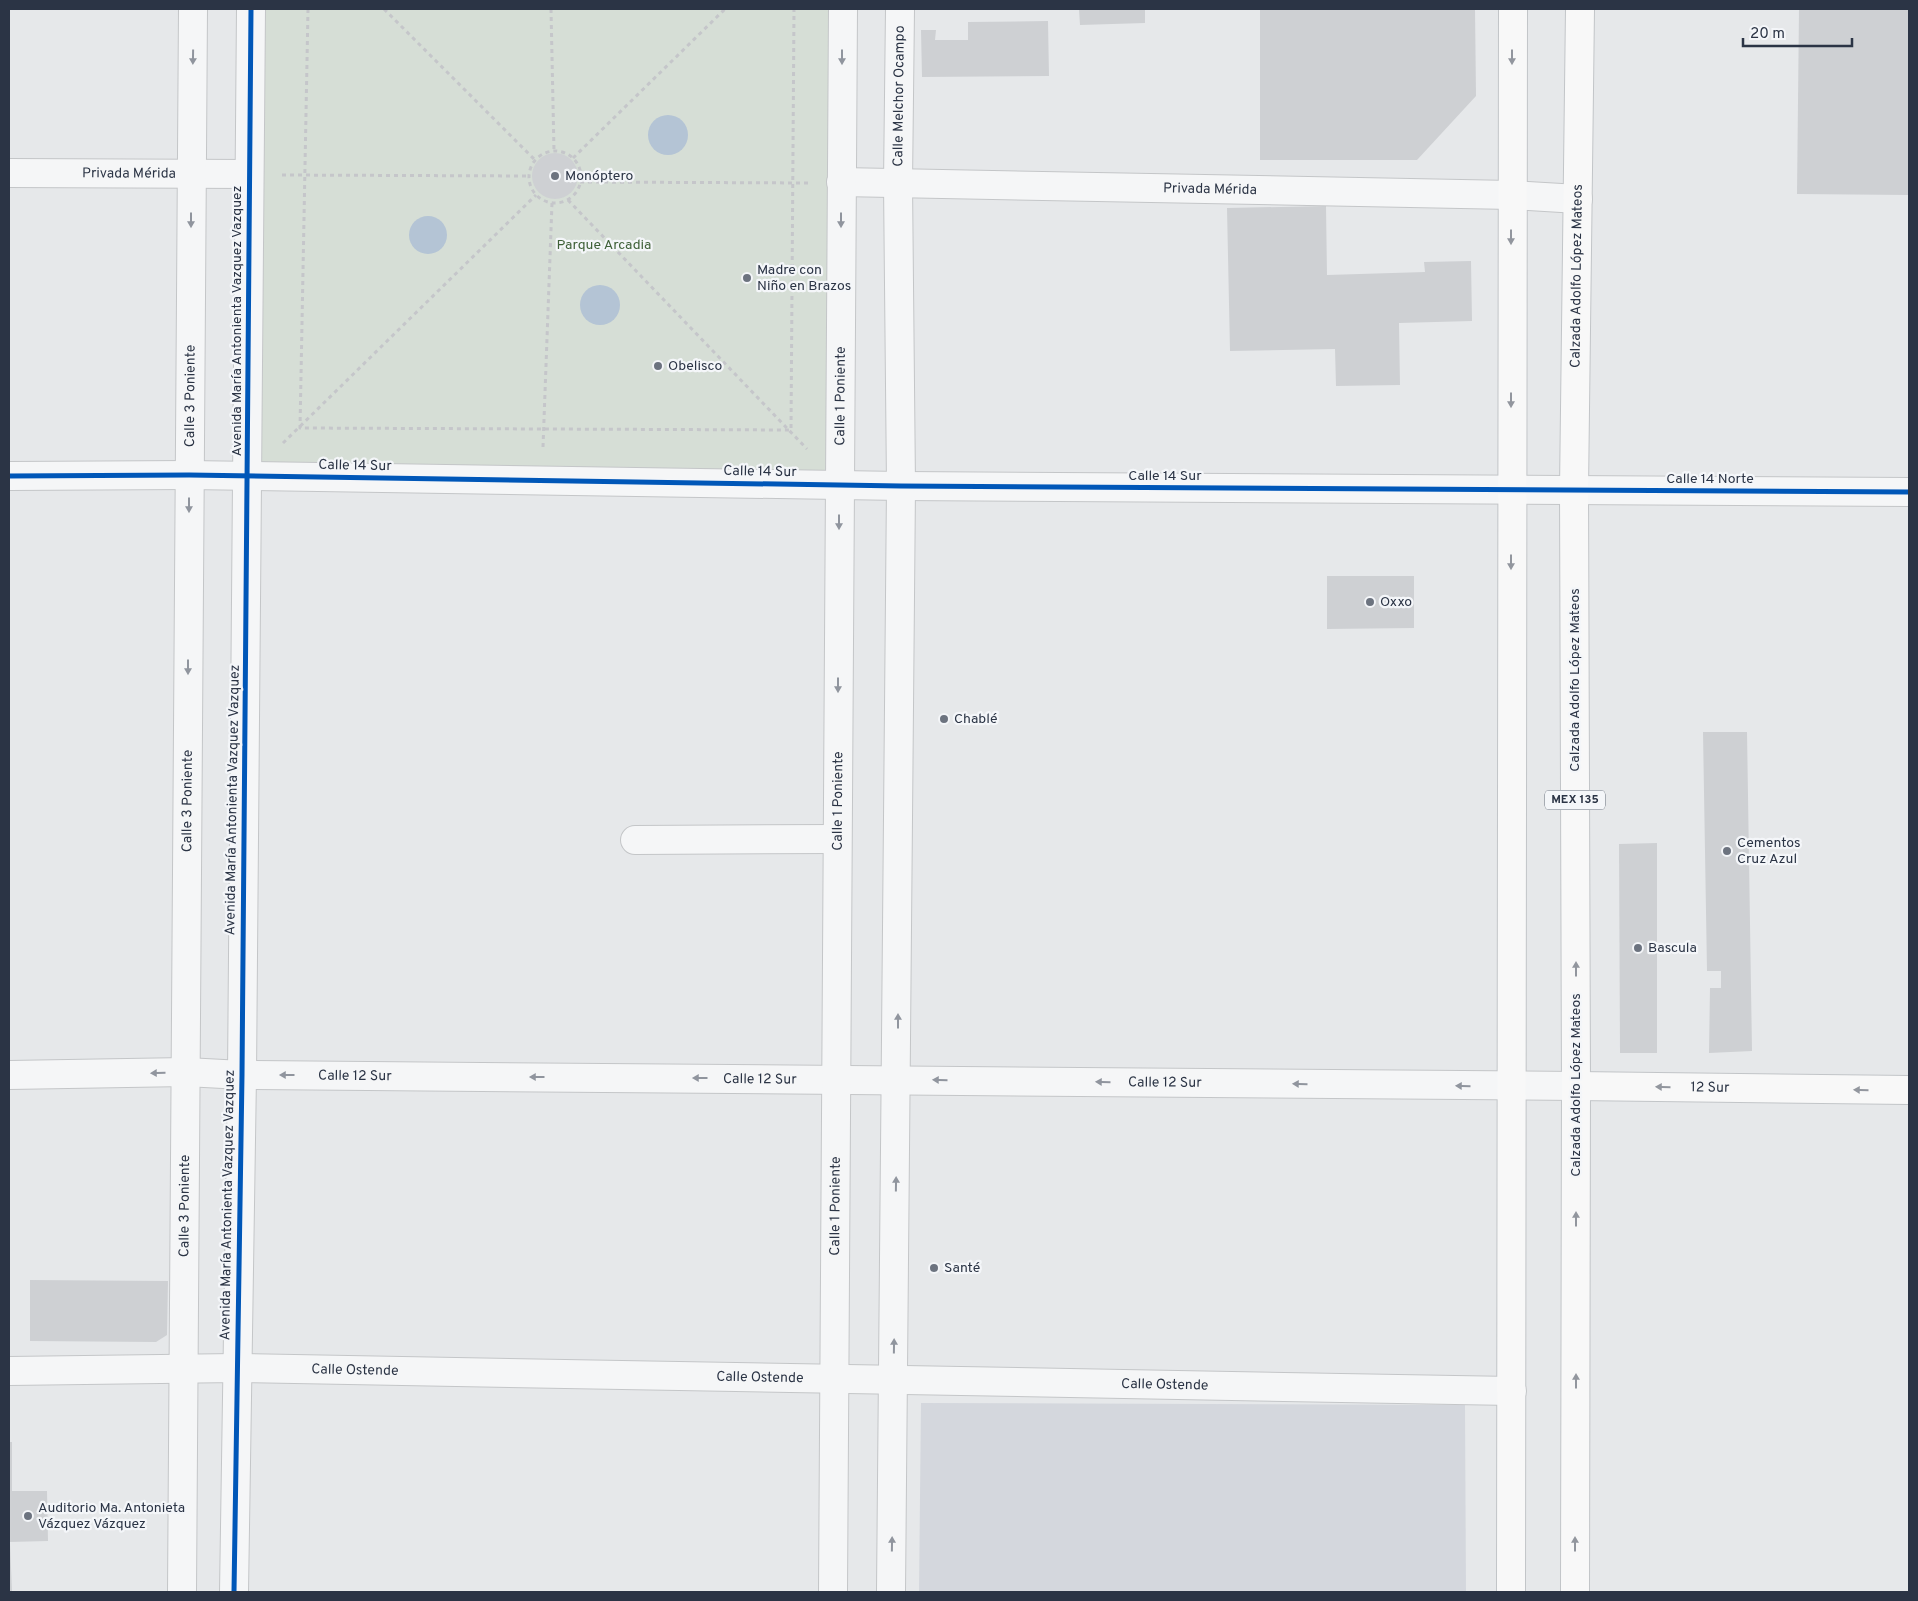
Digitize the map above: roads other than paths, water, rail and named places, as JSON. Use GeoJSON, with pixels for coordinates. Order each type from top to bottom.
{"type":"FeatureCollection","features":[{"type":"Feature","properties":{"kind":"main road"},"geometry":{"type":"LineString","coordinates":[[1511,1592],[1510,490],[1513,9]]}},
{"type":"Feature","properties":{"kind":"main road","name":"Calzada Adolfo López Mateos"},"geometry":{"type":"LineString","coordinates":[[1575,1592],[1574,490],[1580,9]]}},
{"type":"Feature","properties":{"kind":"main road","name":"12 Sur"},"geometry":{"type":"LineString","coordinates":[[1576,1086],[1909,1090]]}},
{"type":"Feature","properties":{"kind":"street","name":"Calle 3 Poniente"},"geometry":{"type":"LineString","coordinates":[[182,1592],[193,9]]}},
{"type":"Feature","properties":{"kind":"street","name":"Avenida María Antonienta Vazquez Vazquez"},"geometry":{"type":"LineString","coordinates":[[234,1592],[242,1075],[248,476],[250,9]]}},
{"type":"Feature","properties":{"kind":"street","name":"Calle 1 Poniente"},"geometry":{"type":"LineString","coordinates":[[833,1592],[843,9]]}},
{"type":"Feature","properties":{"kind":"street","name":"Calle Melchor Ocampo"},"geometry":{"type":"LineString","coordinates":[[898,182],[900,9]]}},
{"type":"Feature","properties":{"kind":"street","name":"Privada Mérida"},"geometry":{"type":"LineString","coordinates":[[9,173],[249,174]]}},
{"type":"Feature","properties":{"kind":"street","name":"Privada Mérida"},"geometry":{"type":"LineString","coordinates":[[841,182],[1512,195],[1578,199]]}},
{"type":"Feature","properties":{"kind":"street"},"geometry":{"type":"LineString","coordinates":[[891,1592],[901,486],[898,182]]}},
{"type":"Feature","properties":{"kind":"street","name":"Calle 14 Sur"},"geometry":{"type":"LineString","coordinates":[[9,476],[189,475],[901,486],[1510,490]]}},
{"type":"Feature","properties":{"kind":"street","name":"Calle 14 Norte"},"geometry":{"type":"LineString","coordinates":[[1510,490],[1909,492]]}},
{"type":"Feature","properties":{"kind":"street"},"geometry":{"type":"LineString","coordinates":[[635,840],[837,839]]}},
{"type":"Feature","properties":{"kind":"street","name":"Calle 12 Sur"},"geometry":{"type":"LineString","coordinates":[[9,1075],[186,1072],[242,1075],[1511,1086]]}},
{"type":"Feature","properties":{"kind":"street","name":"12 Sur"},"geometry":{"type":"LineString","coordinates":[[1511,1086],[1576,1086]]}},
{"type":"Feature","properties":{"kind":"street","name":"Calle Ostende"},"geometry":{"type":"LineString","coordinates":[[9,1372],[236,1368],[1512,1391]]}},
{"type":"Feature","properties":{"kind":"water"},"geometry":{"type":"Polygon","coordinates":[[[664,115],[672,115],[679,118],[685,124],[688,135],[685,146],[679,152],[672,155],[664,155],[657,152],[651,146],[648,139],[648,131],[651,124],[657,118],[664,115]]]}},
{"type":"Feature","properties":{"kind":"water"},"geometry":{"type":"Polygon","coordinates":[[[428,216],[442,221],[447,235],[442,249],[428,254],[414,249],[409,235],[414,221],[428,216]]]}},
{"type":"Feature","properties":{"kind":"water"},"geometry":{"type":"Polygon","coordinates":[[[604,285],[611,288],[617,294],[620,305],[619,313],[611,322],[604,325],[596,325],[589,322],[581,313],[580,301],[583,294],[592,286],[604,285]]]}},
{"type":"Feature","properties":{"kind":"place","name":"Monóptero"},"geometry":{"type":"Point","coordinates":[555,176]}},
{"type":"Feature","properties":{"kind":"place","name":"Madre con Niño en Brazos"},"geometry":{"type":"Point","coordinates":[747,278]}},
{"type":"Feature","properties":{"kind":"place","name":"Obelisco"},"geometry":{"type":"Point","coordinates":[658,366]}},
{"type":"Feature","properties":{"kind":"place","name":"Oxxo"},"geometry":{"type":"Point","coordinates":[1370,602]}},
{"type":"Feature","properties":{"kind":"place","name":"Chablé"},"geometry":{"type":"Point","coordinates":[944,719]}},
{"type":"Feature","properties":{"kind":"place","name":"Cementos Cruz Azul"},"geometry":{"type":"Point","coordinates":[1727,851]}},
{"type":"Feature","properties":{"kind":"place","name":"Bascula"},"geometry":{"type":"Point","coordinates":[1638,948]}},
{"type":"Feature","properties":{"kind":"place","name":"Santé"},"geometry":{"type":"Point","coordinates":[934,1268]}},
{"type":"Feature","properties":{"kind":"place","name":"Auditorio Ma. Antonieta Vázquez Vázquez"},"geometry":{"type":"Point","coordinates":[28,1516]}},
{"type":"Feature","properties":{"kind":"park label","name":"Parque Arcadia"},"geometry":{"type":"Point","coordinates":[604,245]}}]}
